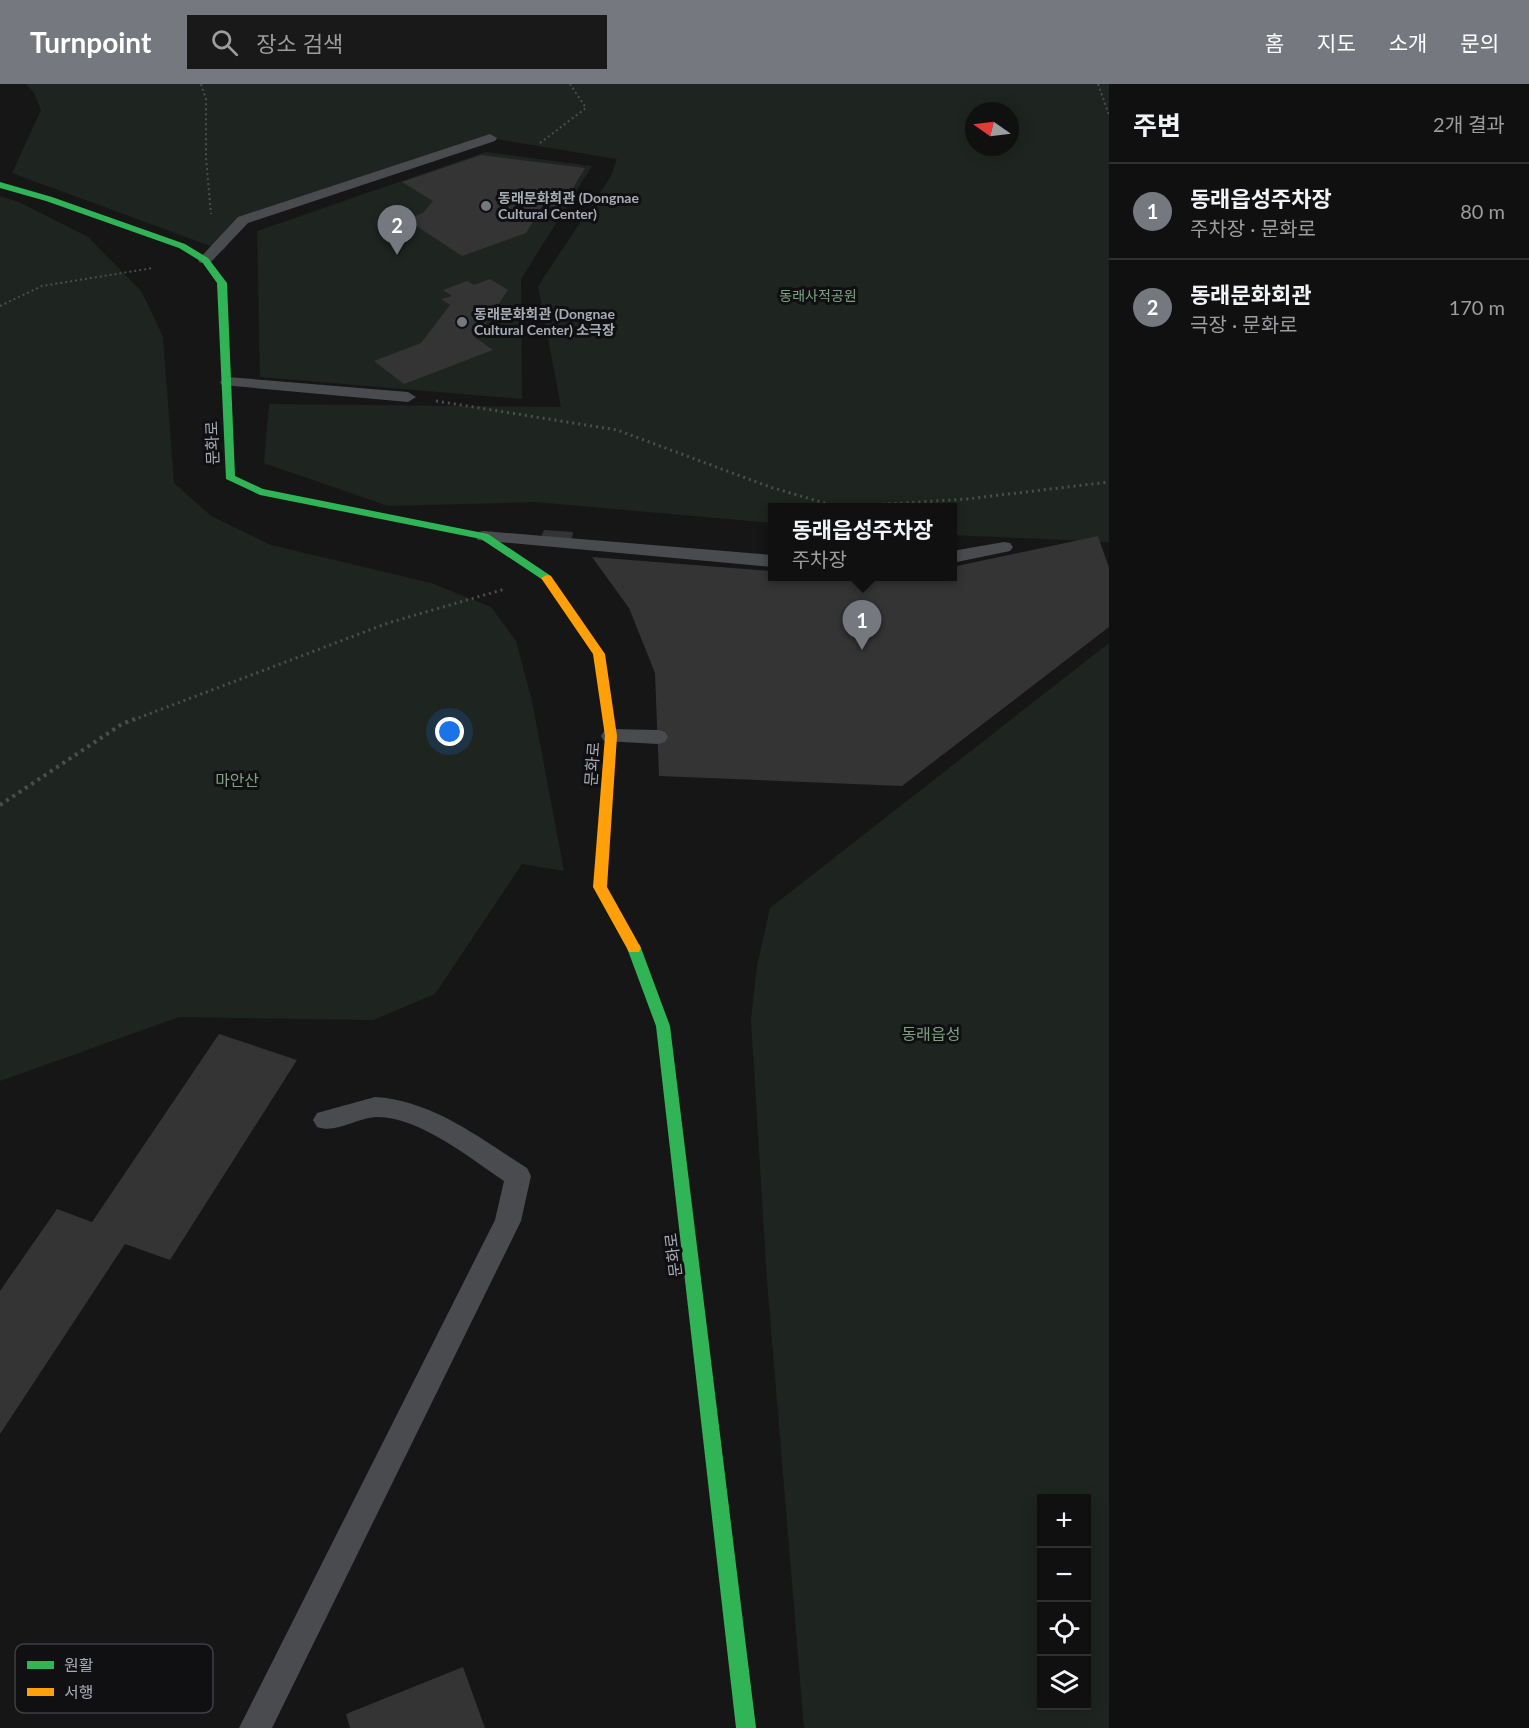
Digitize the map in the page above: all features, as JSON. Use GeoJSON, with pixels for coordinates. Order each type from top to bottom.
{"type":"FeatureCollection","features":[{"type":"Feature","properties":{"kind":"street","name":"문화로"},"geometry":{"type":"LineString","coordinates":[[0,185],[49,199],[182,246],[205,260],[222,283],[228,382],[230,477],[260,492],[484,536],[546,577],[599,654],[611,736],[600,887],[631,940],[663,1026],[746,1728]]}},
{"type":"Feature","properties":{"kind":"lane"},"geometry":{"type":"LineString","coordinates":[[205,260],[243,220],[490,138]]}},
{"type":"Feature","properties":{"kind":"lane"},"geometry":{"type":"LineString","coordinates":[[228,382],[408,397]]}},
{"type":"Feature","properties":{"kind":"lane"},"geometry":{"type":"LineString","coordinates":[[484,536],[768,561]]}},
{"type":"Feature","properties":{"kind":"lane"},"geometry":{"type":"LineString","coordinates":[[957,556],[1004,547]]}},
{"type":"Feature","properties":{"kind":"lane"},"geometry":{"type":"LineString","coordinates":[[611,736],[658,737]]}},
{"type":"Feature","properties":{"kind":"lane"},"geometry":{"type":"LineString","coordinates":[[255,1728],[508,1221],[518,1176],[470,1143],[404,1112],[376,1107],[326,1120]]}},
{"type":"Feature","properties":{"kind":"path"},"geometry":{"type":"LineString","coordinates":[[182,246],[211,219],[206,158],[206,99],[201,84]]}},
{"type":"Feature","properties":{"kind":"path"},"geometry":{"type":"LineString","coordinates":[[540,143],[586,108],[570,84]]}},
{"type":"Feature","properties":{"kind":"path"},"geometry":{"type":"LineString","coordinates":[[1098,84],[1109,115]]}},
{"type":"Feature","properties":{"kind":"path"},"geometry":{"type":"LineString","coordinates":[[0,306],[42,286],[205,260]]}},
{"type":"Feature","properties":{"kind":"path"},"geometry":{"type":"LineString","coordinates":[[408,397],[617,430],[770,487],[824,503]]}},
{"type":"Feature","properties":{"kind":"path"},"geometry":{"type":"LineString","coordinates":[[902,503],[967,499],[1109,482]]}},
{"type":"Feature","properties":{"kind":"path"},"geometry":{"type":"LineString","coordinates":[[0,805],[122,724],[388,623],[546,577]]}},
{"type":"Feature","properties":{"kind":"green space","name":"동래사적공원"},"geometry":{"type":"Polygon","coordinates":[[[26,84],[1109,84],[1109,542],[957,535],[957,503],[768,503],[768,523],[536,502],[388,506],[264,463],[269,404],[561,407],[538,286],[611,176],[617,159],[490,138],[243,220],[224,251],[12,173],[41,110],[34,93],[26,84]]]}},
{"type":"Feature","properties":{"kind":"green space"},"geometry":{"type":"Polygon","coordinates":[[[486,152],[592,166],[521,279],[522,399],[260,377],[257,231],[486,152]]]}},
{"type":"Feature","properties":{"kind":"green space","name":"마안산"},"geometry":{"type":"Polygon","coordinates":[[[0,196],[19,202],[88,237],[142,292],[163,337],[174,483],[211,516],[271,545],[431,583],[491,607],[516,641],[532,701],[564,871],[522,864],[435,994],[373,1020],[179,1017],[0,1081],[0,196]]]}},
{"type":"Feature","properties":{"kind":"green space","name":"동래읍성"},"geometry":{"type":"Polygon","coordinates":[[[1109,643],[1109,1728],[804,1728],[767,1280],[751,1020],[757,966],[770,908],[1109,643]]]}},
{"type":"Feature","properties":{"kind":"building","name":"동래문화회관 (Dongnae Cultural Center)"},"geometry":{"type":"Polygon","coordinates":[[[481,155],[585,168],[561,208],[543,205],[526,233],[462,256],[406,219],[423,213],[433,201],[402,182],[481,155]]]}},
{"type":"Feature","properties":{"kind":"building","name":"동래문화회관 (Dongnae Cultural Center) 소극장"},"geometry":{"type":"Polygon","coordinates":[[[490,279],[508,290],[476,338],[493,350],[404,384],[374,361],[421,343],[450,305],[441,299],[452,296],[443,290],[467,281],[474,285],[490,279]]]}},
{"type":"Feature","properties":{"kind":"building"},"geometry":{"type":"Polygon","coordinates":[[[544,530],[573,532],[570,548],[538,545],[544,530]]]}},
{"type":"Feature","properties":{"kind":"building"},"geometry":{"type":"Polygon","coordinates":[[[1098,536],[1109,568],[1109,627],[902,786],[659,776],[655,673],[629,608],[592,557],[768,571],[768,581],[957,581],[957,566],[1098,536]]]}},
{"type":"Feature","properties":{"kind":"building"},"geometry":{"type":"Polygon","coordinates":[[[219,1034],[297,1060],[170,1260],[125,1244],[0,1434],[0,1291],[57,1209],[92,1222],[219,1034]]]}},
{"type":"Feature","properties":{"kind":"building"},"geometry":{"type":"Polygon","coordinates":[[[463,1667],[485,1728],[350,1728],[346,1714],[463,1667]]]}},
{"type":"Feature","properties":{"kind":"traffic: fast"},"geometry":{"type":"LineString","coordinates":[[0,185],[49,199],[182,246],[205,260],[222,283],[230,477],[260,492],[484,536],[547,578]]}},
{"type":"Feature","properties":{"kind":"traffic: fast"},"geometry":{"type":"LineString","coordinates":[[634,948],[663,1026],[746,1728]]}},
{"type":"Feature","properties":{"kind":"traffic: slow"},"geometry":{"type":"LineString","coordinates":[[547,578],[599,654],[611,736],[600,887],[634,948]]}},
{"type":"Feature","properties":{"kind":"place","name":"동래문화회관 (Dongnae Cultural Center)"},"geometry":{"type":"Point","coordinates":[486,206]}},
{"type":"Feature","properties":{"kind":"place","name":"동래문화회관"},"geometry":{"type":"Point","coordinates":[397,255]}},
{"type":"Feature","properties":{"kind":"place","name":"동래문화회관 (Dongnae Cultural Center) 소극장"},"geometry":{"type":"Point","coordinates":[462,322]}},
{"type":"Feature","properties":{"kind":"place","name":"동래읍성주차장"},"geometry":{"type":"Point","coordinates":[862,650]}}]}
